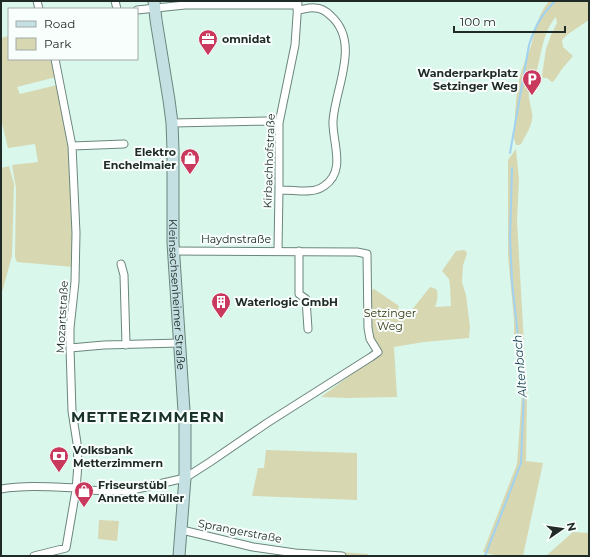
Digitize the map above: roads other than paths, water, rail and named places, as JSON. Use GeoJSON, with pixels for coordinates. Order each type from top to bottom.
{"type":"FeatureCollection","features":[{"type":"Feature","properties":{"kind":"main road","name":"Kleinsachsenheimer Straße"},"geometry":{"type":"LineString","coordinates":[[155,5],[172,123],[173,250],[185,426],[185,478],[179,556]]}},
{"type":"Feature","properties":{"kind":"street"},"geometry":{"type":"LineString","coordinates":[[138,10],[155,5],[185,5],[199,3],[297,5],[315,8],[328,13],[339,25],[344,38],[344,64],[342,82],[333,123],[338,161],[337,169],[325,186],[317,190],[279,190]]}},
{"type":"Feature","properties":{"kind":"street","name":"Kirbachhofstraße"},"geometry":{"type":"LineString","coordinates":[[278,250],[279,123],[295,45],[297,5]]}},
{"type":"Feature","properties":{"kind":"street","name":"Mozartstraße"},"geometry":{"type":"LineString","coordinates":[[34,556],[66,548],[76,489],[78,464],[77,443],[72,411],[70,348],[70,328],[76,264],[72,146],[55,60]]}},
{"type":"Feature","properties":{"kind":"street"},"geometry":{"type":"LineString","coordinates":[[172,123],[266,120],[279,123]]}},
{"type":"Feature","properties":{"kind":"street"},"geometry":{"type":"LineString","coordinates":[[72,146],[124,144]]}},
{"type":"Feature","properties":{"kind":"street","name":"Haydnstraße"},"geometry":{"type":"LineString","coordinates":[[173,250],[278,250],[357,252],[367,254],[368,328],[370,339],[378,352],[267,423],[185,478]]}},
{"type":"Feature","properties":{"kind":"street"},"geometry":{"type":"LineString","coordinates":[[299,251],[299,294],[306,299],[308,329]]}},
{"type":"Feature","properties":{"kind":"street"},"geometry":{"type":"LineString","coordinates":[[121,264],[124,275],[126,345]]}},
{"type":"Feature","properties":{"kind":"street"},"geometry":{"type":"LineString","coordinates":[[70,348],[180,343]]}},
{"type":"Feature","properties":{"kind":"street"},"geometry":{"type":"LineString","coordinates":[[1,489],[13,487],[43,487],[128,491],[185,478]]}},
{"type":"Feature","properties":{"kind":"street","name":"Sprangerstraße"},"geometry":{"type":"LineString","coordinates":[[182,530],[253,547],[295,553],[342,556]]}},
{"type":"Feature","properties":{"kind":"street"},"geometry":{"type":"LineString","coordinates":[[252,556],[253,547]]}},
{"type":"Feature","properties":{"kind":"waterway","name":"Altenbach"},"geometry":{"type":"LineString","coordinates":[[510,153],[529,45],[539,21],[555,1]]}},
{"type":"Feature","properties":{"kind":"waterway","name":"Altenbach"},"geometry":{"type":"LineString","coordinates":[[485,556],[521,463],[524,391],[512,282],[510,238],[512,168]]}},
{"type":"Feature","properties":{"kind":"place","name":"omnidat"},"geometry":{"type":"Point","coordinates":[208,56]}},
{"type":"Feature","properties":{"kind":"place","name":"Wanderparkplatz Setzinger Weg"},"geometry":{"type":"Point","coordinates":[532,96]}},
{"type":"Feature","properties":{"kind":"place","name":"Elektro Enchelmaier"},"geometry":{"type":"Point","coordinates":[190,175]}},
{"type":"Feature","properties":{"kind":"place","name":"Waterlogic GmbH"},"geometry":{"type":"Point","coordinates":[221,319]}},
{"type":"Feature","properties":{"kind":"place","name":"Volksbank Metterzimmern"},"geometry":{"type":"Point","coordinates":[59,473]}},
{"type":"Feature","properties":{"kind":"place","name":"Friseurstübl Annette Müller"},"geometry":{"type":"Point","coordinates":[84,508]}},
{"type":"Feature","properties":{"kind":"district","name":"METTERZIMMERN"},"geometry":{"type":"Point","coordinates":[148,417]}},
{"type":"Feature","properties":{"kind":"park label","name":"Setzinger Weg"},"geometry":{"type":"Point","coordinates":[390,319]}}]}
